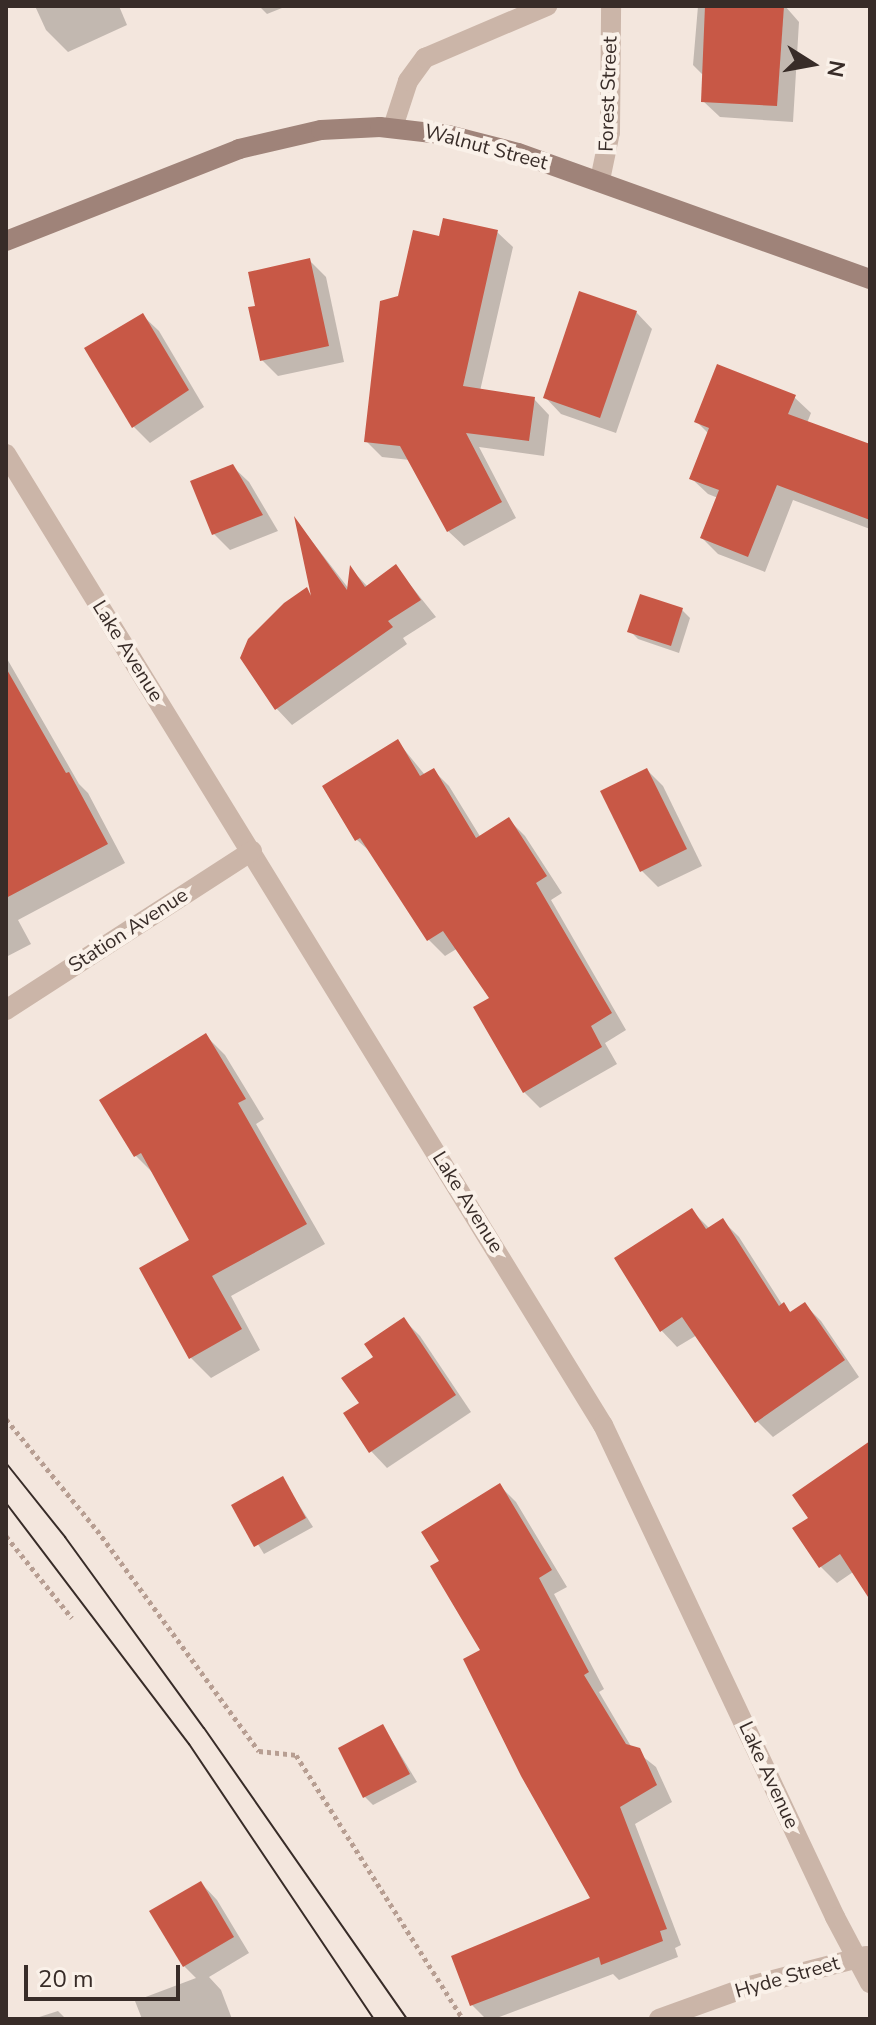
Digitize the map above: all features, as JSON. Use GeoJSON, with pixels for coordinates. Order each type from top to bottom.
{"type":"FeatureCollection","features":[{"type":"Feature","properties":{"kind":"main road","name":"Walnut Street"},"geometry":{"type":"LineString","coordinates":[[6,241],[239,149],[329,128],[393,127],[482,142],[600,180],[870,279]]}},
{"type":"Feature","properties":{"kind":"street"},"geometry":{"type":"LineString","coordinates":[[393,127],[401,98],[425,58],[547,6]]}},
{"type":"Feature","properties":{"kind":"street","name":"Forest Street"},"geometry":{"type":"LineString","coordinates":[[600,180],[610,132],[611,6]]}},
{"type":"Feature","properties":{"kind":"street","name":"Lake Avenue"},"geometry":{"type":"LineString","coordinates":[[6,454],[603,1425],[863,1956],[870,1983]]}},
{"type":"Feature","properties":{"kind":"street","name":"Station Avenue"},"geometry":{"type":"LineString","coordinates":[[6,1010],[252,851]]}},
{"type":"Feature","properties":{"kind":"street","name":"Hyde Street"},"geometry":{"type":"LineString","coordinates":[[659,2019],[750,1986],[863,1956]]}},
{"type":"Feature","properties":{"kind":"path"},"geometry":{"type":"LineString","coordinates":[[6,1419],[130,1574],[259,1751],[296,1755],[463,2019]]}},
{"type":"Feature","properties":{"kind":"path"},"geometry":{"type":"LineString","coordinates":[[6,1536],[72,1618]]}},
{"type":"Feature","properties":{"kind":"building"},"geometry":{"type":"Polygon","coordinates":[[[705,6],[784,6],[777,106],[701,102],[705,6]]]}},
{"type":"Feature","properties":{"kind":"building"},"geometry":{"type":"Polygon","coordinates":[[[443,218],[498,230],[463,386],[535,397],[529,441],[466,433],[502,502],[447,532],[400,446],[364,442],[380,301],[398,296],[413,230],[439,236],[443,218]]]}},
{"type":"Feature","properties":{"kind":"building"},"geometry":{"type":"Polygon","coordinates":[[[310,258],[329,346],[260,361],[248,307],[255,306],[248,272],[310,258]]]}},
{"type":"Feature","properties":{"kind":"building"},"geometry":{"type":"Polygon","coordinates":[[[579,291],[637,311],[600,418],[543,398],[579,291]]]}},
{"type":"Feature","properties":{"kind":"building"},"geometry":{"type":"Polygon","coordinates":[[[143,313],[189,390],[132,428],[84,348],[143,313]]]}},
{"type":"Feature","properties":{"kind":"building"},"geometry":{"type":"Polygon","coordinates":[[[717,364],[796,395],[788,414],[870,444],[870,520],[777,485],[748,557],[700,538],[719,490],[689,479],[709,428],[694,422],[717,364]]]}},
{"type":"Feature","properties":{"kind":"building"},"geometry":{"type":"Polygon","coordinates":[[[233,464],[263,515],[212,535],[190,481],[233,464]]]}},
{"type":"Feature","properties":{"kind":"building"},"geometry":{"type":"Polygon","coordinates":[[[294,516],[347,590],[350,565],[365,587],[396,564],[421,600],[388,621],[393,627],[275,710],[240,658],[248,639],[284,603],[307,587],[311,596],[294,516]]]}},
{"type":"Feature","properties":{"kind":"building"},"geometry":{"type":"Polygon","coordinates":[[[640,594],[683,608],[671,646],[627,632],[640,594]]]}},
{"type":"Feature","properties":{"kind":"building"},"geometry":{"type":"Polygon","coordinates":[[[6,668],[108,844],[6,898],[6,668]]]}},
{"type":"Feature","properties":{"kind":"building"},"geometry":{"type":"Polygon","coordinates":[[[398,739],[420,776],[434,768],[476,838],[509,817],[547,876],[536,883],[612,1013],[591,1026],[602,1047],[523,1093],[473,1007],[489,998],[443,931],[427,941],[360,838],[355,841],[322,786],[398,739]]]}},
{"type":"Feature","properties":{"kind":"building"},"geometry":{"type":"Polygon","coordinates":[[[647,768],[687,849],[640,872],[600,791],[647,768]]]}},
{"type":"Feature","properties":{"kind":"building"},"geometry":{"type":"Polygon","coordinates":[[[206,1033],[246,1099],[238,1103],[307,1224],[212,1276],[242,1329],[189,1359],[139,1268],[189,1240],[141,1153],[134,1157],[99,1100],[206,1033]]]}},
{"type":"Feature","properties":{"kind":"building"},"geometry":{"type":"Polygon","coordinates":[[[692,1208],[706,1229],[723,1218],[779,1306],[784,1302],[790,1312],[805,1302],[845,1360],[755,1423],[682,1317],[660,1332],[614,1258],[692,1208]]]}},
{"type":"Feature","properties":{"kind":"building"},"geometry":{"type":"Polygon","coordinates":[[[404,1317],[456,1395],[369,1453],[343,1413],[359,1403],[341,1378],[373,1357],[364,1344],[404,1317]]]}},
{"type":"Feature","properties":{"kind":"building"},"geometry":{"type":"Polygon","coordinates":[[[870,1441],[870,1600],[840,1554],[819,1568],[792,1528],[808,1518],[792,1495],[870,1441]]]}},
{"type":"Feature","properties":{"kind":"building"},"geometry":{"type":"Polygon","coordinates":[[[283,1476],[306,1518],[254,1547],[231,1505],[283,1476]]]}},
{"type":"Feature","properties":{"kind":"building"},"geometry":{"type":"Polygon","coordinates":[[[500,1483],[552,1570],[539,1578],[589,1672],[584,1675],[626,1744],[640,1748],[657,1785],[620,1807],[667,1929],[660,1931],[663,1941],[601,1965],[599,1957],[470,2006],[451,1956],[590,1898],[521,1776],[463,1659],[480,1650],[430,1566],[439,1561],[421,1532],[500,1483]]]}},
{"type":"Feature","properties":{"kind":"building"},"geometry":{"type":"Polygon","coordinates":[[[383,1724],[410,1774],[363,1798],[338,1748],[383,1724]]]}},
{"type":"Feature","properties":{"kind":"building"},"geometry":{"type":"Polygon","coordinates":[[[201,1881],[234,1937],[183,1967],[149,1911],[201,1881]]]}},
{"type":"Feature","properties":{"kind":"tram line"},"geometry":{"type":"LineString","coordinates":[[6,1463],[65,1537],[204,1728],[407,2019]]}},
{"type":"Feature","properties":{"kind":"tram line"},"geometry":{"type":"LineString","coordinates":[[6,1503],[189,1744],[374,2019]]}}]}
